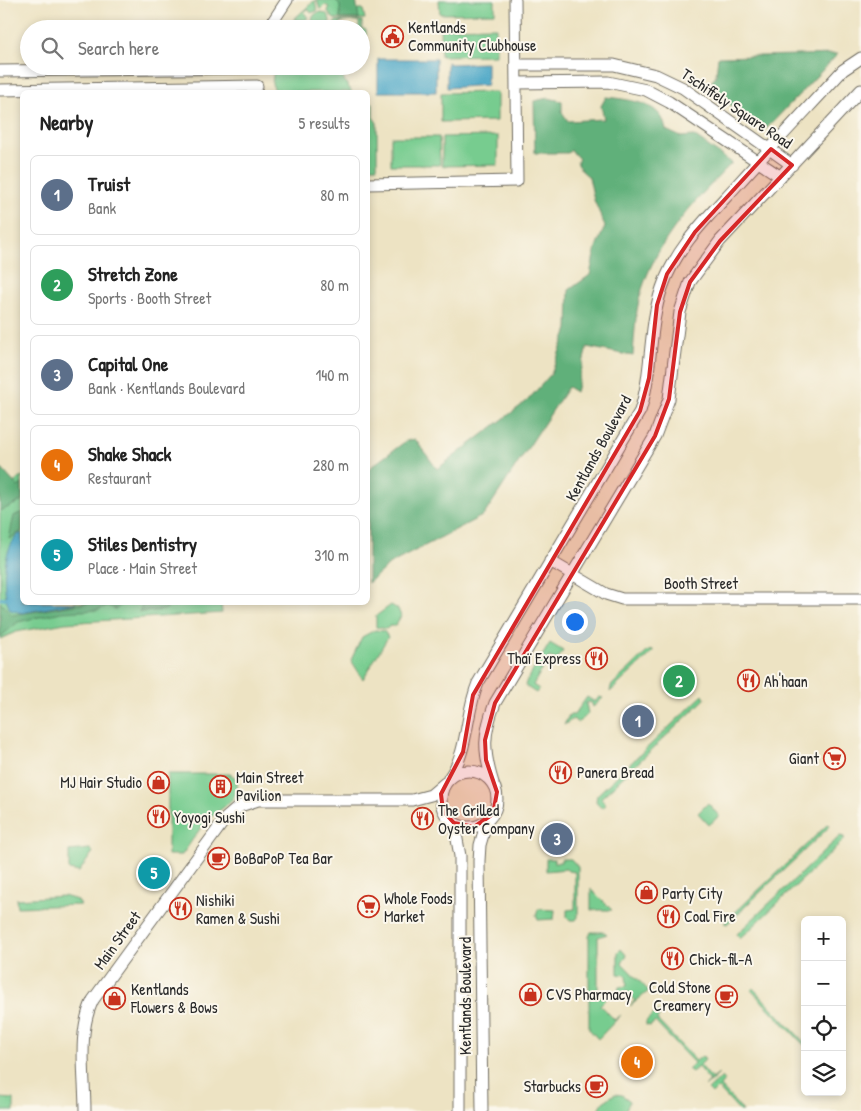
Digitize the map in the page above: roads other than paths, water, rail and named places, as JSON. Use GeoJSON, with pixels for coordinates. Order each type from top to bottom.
{"type":"FeatureCollection","features":[{"type":"Feature","properties":{"kind":"street"},"geometry":{"type":"LineString","coordinates":[[274,20],[287,0]]}},
{"type":"Feature","properties":{"kind":"street"},"geometry":{"type":"LineString","coordinates":[[370,184],[517,181],[515,0]]}},
{"type":"Feature","properties":{"kind":"street","name":"Kentlands Boulevard"},"geometry":{"type":"LineString","coordinates":[[447,781],[456,768],[463,752],[468,715],[478,683],[640,411],[649,378],[657,305],[671,267],[695,232],[758,162],[843,70],[861,58]]}},
{"type":"Feature","properties":{"kind":"street","name":"Tschiffely Square Road"},"geometry":{"type":"LineString","coordinates":[[516,65],[602,64],[640,70],[683,88],[792,165]]}},
{"type":"Feature","properties":{"kind":"street"},"geometry":{"type":"LineString","coordinates":[[0,71],[20,71]]}},
{"type":"Feature","properties":{"kind":"street"},"geometry":{"type":"LineString","coordinates":[[0,90],[257,89],[257,75]]}},
{"type":"Feature","properties":{"kind":"street","name":"Tschiffely Square Road"},"geometry":{"type":"LineString","coordinates":[[516,83],[608,82],[646,90],[669,102],[781,177]]}},
{"type":"Feature","properties":{"kind":"street"},"geometry":{"type":"LineString","coordinates":[[493,783],[481,773],[470,770],[460,772],[447,781],[440,800],[443,811],[451,821],[474,827],[487,821],[496,808],[497,800],[493,783],[486,760],[485,740],[488,722],[495,702],[571,574],[630,480],[660,426],[672,382],[680,312],[690,282],[710,254],[861,90]]}},
{"type":"Feature","properties":{"kind":"street","name":"Booth Street"},"geometry":{"type":"LineString","coordinates":[[550,562],[606,594],[622,599],[861,599]]}},
{"type":"Feature","properties":{"kind":"street","name":"Main Street"},"geometry":{"type":"LineString","coordinates":[[85,1111],[85,1032],[87,1014],[93,1000],[233,811],[247,802],[258,800],[412,800],[431,795],[447,781]]}},
{"type":"Feature","properties":{"kind":"street","name":"Main Street"},"geometry":{"type":"LineString","coordinates":[[412,800],[431,805],[451,821]]}},
{"type":"Feature","properties":{"kind":"street","name":"Kentlands Boulevard"},"geometry":{"type":"LineString","coordinates":[[451,821],[460,856],[460,1111]]}},
{"type":"Feature","properties":{"kind":"street","name":"Kentlands Boulevard"},"geometry":{"type":"LineString","coordinates":[[482,1111],[479,861],[480,845],[487,821]]}},
{"type":"Feature","properties":{"kind":"water"},"geometry":{"type":"Polygon","coordinates":[[[378,59],[436,59],[436,92],[378,92],[378,59]]]}},
{"type":"Feature","properties":{"kind":"water"},"geometry":{"type":"Polygon","coordinates":[[[447,62],[451,64],[487,63],[487,85],[447,88],[447,62]]]}},
{"type":"Feature","properties":{"kind":"water"},"geometry":{"type":"Polygon","coordinates":[[[20,534],[20,605],[65,605],[22,613],[10,610],[4,581],[6,559],[13,540],[20,534]]]}},
{"type":"Feature","properties":{"kind":"waterway"},"geometry":{"type":"LineString","coordinates":[[0,599],[6,598]]}},
{"type":"Feature","properties":{"kind":"place","name":"Kentlands Community Clubhouse"},"geometry":{"type":"Point","coordinates":[392,36]}},
{"type":"Feature","properties":{"kind":"place","name":"Thaï Express"},"geometry":{"type":"Point","coordinates":[597,658]}},
{"type":"Feature","properties":{"kind":"place","name":"Stretch Zone"},"geometry":{"type":"Point","coordinates":[679,681]}},
{"type":"Feature","properties":{"kind":"place","name":"Ah'haan"},"geometry":{"type":"Point","coordinates":[748,681]}},
{"type":"Feature","properties":{"kind":"place","name":"Truist"},"geometry":{"type":"Point","coordinates":[638,721]}},
{"type":"Feature","properties":{"kind":"place","name":"Giant"},"geometry":{"type":"Point","coordinates":[835,758]}},
{"type":"Feature","properties":{"kind":"place","name":"Panera Bread"},"geometry":{"type":"Point","coordinates":[561,772]}},
{"type":"Feature","properties":{"kind":"place","name":"MJ Hair Studio"},"geometry":{"type":"Point","coordinates":[158,782]}},
{"type":"Feature","properties":{"kind":"place","name":"Main Street Pavilion"},"geometry":{"type":"Point","coordinates":[220,786]}},
{"type":"Feature","properties":{"kind":"place","name":"Yoyogi Sushi"},"geometry":{"type":"Point","coordinates":[158,817]}},
{"type":"Feature","properties":{"kind":"place","name":"The Grilled Oyster Company"},"geometry":{"type":"Point","coordinates":[422,819]}},
{"type":"Feature","properties":{"kind":"place","name":"Capital One"},"geometry":{"type":"Point","coordinates":[557,839]}},
{"type":"Feature","properties":{"kind":"place","name":"BoBaPoP Tea Bar"},"geometry":{"type":"Point","coordinates":[218,858]}},
{"type":"Feature","properties":{"kind":"place","name":"Stiles Dentistry"},"geometry":{"type":"Point","coordinates":[154,873]}},
{"type":"Feature","properties":{"kind":"place","name":"Party City"},"geometry":{"type":"Point","coordinates":[646,893]}},
{"type":"Feature","properties":{"kind":"place","name":"Whole Foods Market"},"geometry":{"type":"Point","coordinates":[368,907]}},
{"type":"Feature","properties":{"kind":"place","name":"Nishiki Ramen & Sushi"},"geometry":{"type":"Point","coordinates":[180,909]}},
{"type":"Feature","properties":{"kind":"place","name":"Coal Fire"},"geometry":{"type":"Point","coordinates":[668,916]}},
{"type":"Feature","properties":{"kind":"place","name":"Chick-fil-A"},"geometry":{"type":"Point","coordinates":[673,959]}},
{"type":"Feature","properties":{"kind":"place","name":"CVS Pharmacy"},"geometry":{"type":"Point","coordinates":[530,994]}},
{"type":"Feature","properties":{"kind":"place","name":"Cold Stone Creamery"},"geometry":{"type":"Point","coordinates":[727,996]}},
{"type":"Feature","properties":{"kind":"place","name":"Kentlands Flowers & Bows"},"geometry":{"type":"Point","coordinates":[115,998]}},
{"type":"Feature","properties":{"kind":"place","name":"Shake Shack"},"geometry":{"type":"Point","coordinates":[637,1062]}},
{"type":"Feature","properties":{"kind":"place","name":"Starbucks"},"geometry":{"type":"Point","coordinates":[597,1086]}}]}
